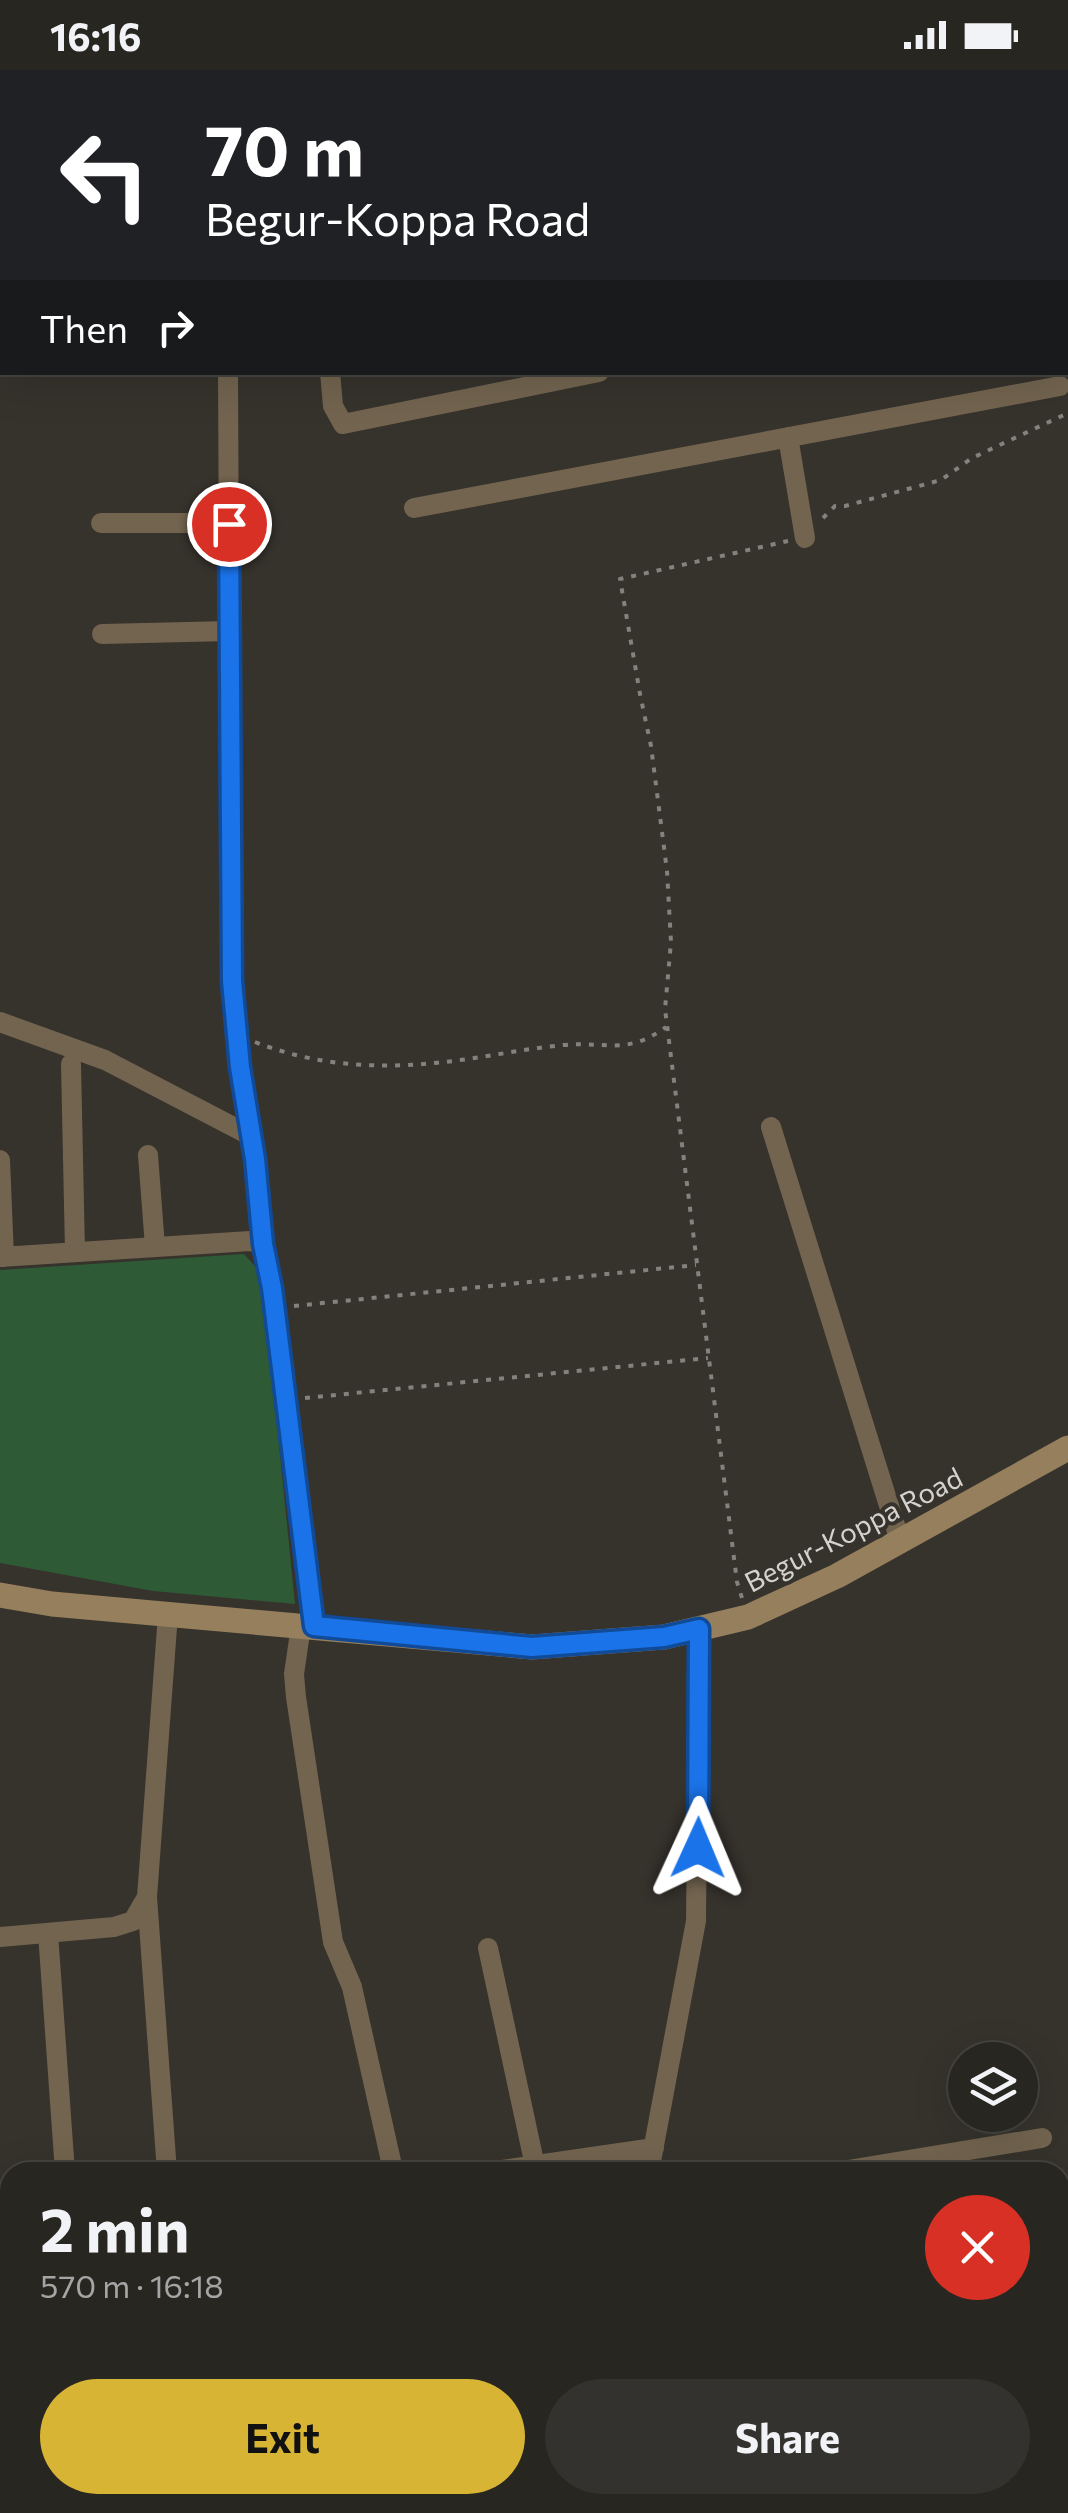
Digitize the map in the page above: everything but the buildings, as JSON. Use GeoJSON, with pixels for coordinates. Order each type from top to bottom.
{"type":"FeatureCollection","features":[{"type":"Feature","properties":{"kind":"main road","name":"Begur-Koppa Road"},"geometry":{"type":"LineString","coordinates":[[0,1595],[52,1604],[532,1647],[664,1637],[748,1617],[837,1576],[1068,1448]]}},
{"type":"Feature","properties":{"kind":"street"},"geometry":{"type":"LineString","coordinates":[[228,375],[232,981],[285,1400],[307,1626],[294,1674],[296,1697],[332,1942],[352,1987],[392,2162]]}},
{"type":"Feature","properties":{"kind":"street"},"geometry":{"type":"LineString","coordinates":[[330,375],[332,406],[343,424],[584,375]]}},
{"type":"Feature","properties":{"kind":"street"},"geometry":{"type":"LineString","coordinates":[[414,508],[1062,381]]}},
{"type":"Feature","properties":{"kind":"street"},"geometry":{"type":"LineString","coordinates":[[788,437],[805,538]]}},
{"type":"Feature","properties":{"kind":"street"},"geometry":{"type":"LineString","coordinates":[[101,523],[229,524]]}},
{"type":"Feature","properties":{"kind":"street"},"geometry":{"type":"LineString","coordinates":[[102,634],[229,631]]}},
{"type":"Feature","properties":{"kind":"street"},"geometry":{"type":"LineString","coordinates":[[0,1022],[105,1060],[251,1136]]}},
{"type":"Feature","properties":{"kind":"street"},"geometry":{"type":"LineString","coordinates":[[71,1064],[75,1252]]}},
{"type":"Feature","properties":{"kind":"street"},"geometry":{"type":"LineString","coordinates":[[772,1127],[900,1541]]}},
{"type":"Feature","properties":{"kind":"street"},"geometry":{"type":"LineString","coordinates":[[148,1154],[154,1247]]}},
{"type":"Feature","properties":{"kind":"street"},"geometry":{"type":"LineString","coordinates":[[0,1160],[2,1257],[250,1241],[263,1244]]}},
{"type":"Feature","properties":{"kind":"street"},"geometry":{"type":"LineString","coordinates":[[166,2162],[147,1898],[168,1614]]}},
{"type":"Feature","properties":{"kind":"street"},"geometry":{"type":"LineString","coordinates":[[651,2162],[696,1921],[699,1629]]}},
{"type":"Feature","properties":{"kind":"street"},"geometry":{"type":"LineString","coordinates":[[0,1937],[114,1927],[133,1921],[147,1898]]}},
{"type":"Feature","properties":{"kind":"street"},"geometry":{"type":"LineString","coordinates":[[48,1933],[64,2162]]}},
{"type":"Feature","properties":{"kind":"street"},"geometry":{"type":"LineString","coordinates":[[488,1948],[534,2162]]}},
{"type":"Feature","properties":{"kind":"street"},"geometry":{"type":"LineString","coordinates":[[897,2162],[1042,2138]]}},
{"type":"Feature","properties":{"kind":"street"},"geometry":{"type":"LineString","coordinates":[[561,2162],[654,2148]]}},
{"type":"Feature","properties":{"kind":"path"},"geometry":{"type":"LineString","coordinates":[[748,1617],[737,1582],[665,1009],[672,942],[652,746],[620,579],[805,538],[835,506],[941,480],[972,458],[1068,413]]}},
{"type":"Feature","properties":{"kind":"path"},"geometry":{"type":"LineString","coordinates":[[236,1035],[318,1062],[374,1065],[436,1063],[568,1044],[616,1047],[648,1040],[667,1026]]}},
{"type":"Feature","properties":{"kind":"path"},"geometry":{"type":"LineString","coordinates":[[274,1308],[696,1265]]}},
{"type":"Feature","properties":{"kind":"path"},"geometry":{"type":"LineString","coordinates":[[285,1400],[708,1358]]}},
{"type":"Feature","properties":{"kind":"green space"},"geometry":{"type":"Polygon","coordinates":[[[244,1254],[262,1274],[295,1604],[153,1591],[0,1563],[0,1270],[244,1254]]]}},
{"type":"Feature","properties":{"kind":"route"},"geometry":{"type":"LineString","coordinates":[[229,524],[232,981],[314,1626],[532,1647],[664,1637],[699,1629],[698,1848]]}}]}
